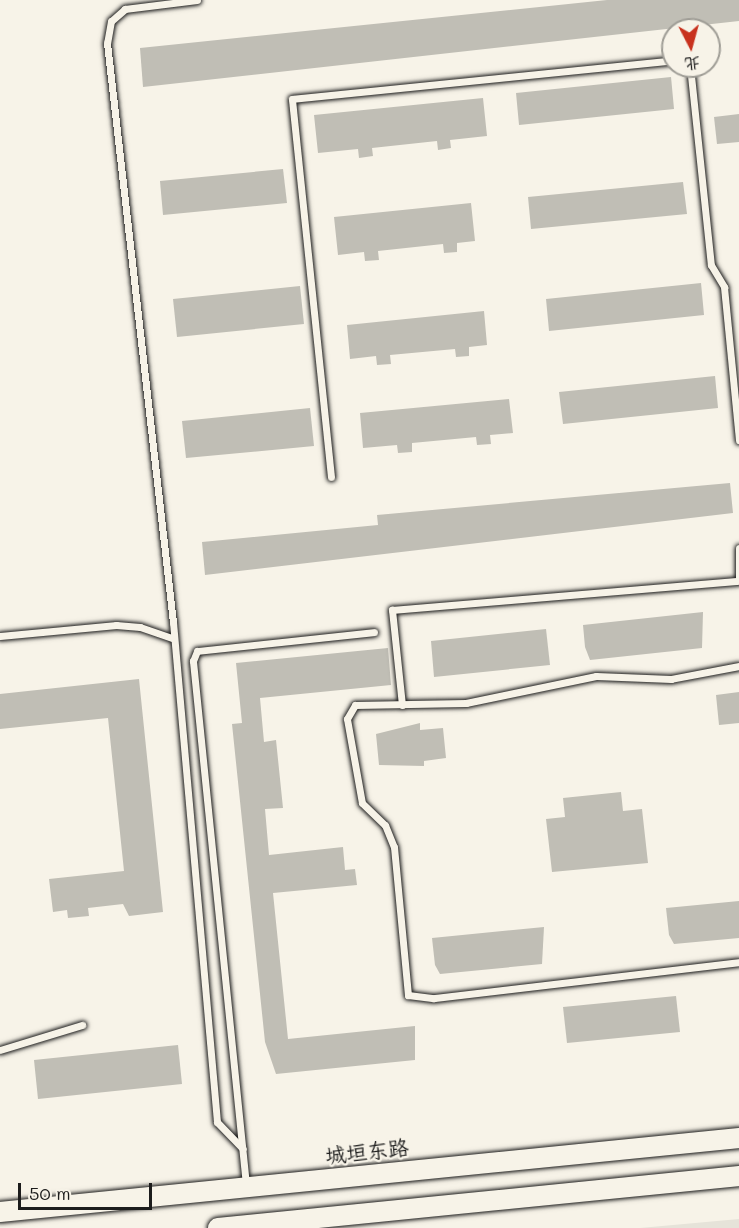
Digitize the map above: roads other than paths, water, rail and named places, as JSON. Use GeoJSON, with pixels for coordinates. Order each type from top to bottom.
{"type":"FeatureCollection","features":[{"type":"Feature","properties":{"kind":"main road","name":"城垣东路"},"geometry":{"type":"LineString","coordinates":[[0,1212],[739,1138]]}},
{"type":"Feature","properties":{"kind":"main road"},"geometry":{"type":"LineString","coordinates":[[218,1228],[739,1176]]}},
{"type":"Feature","properties":{"kind":"lane"},"geometry":{"type":"LineString","coordinates":[[197,0],[125,9],[111,21],[107,43],[174,639],[217,1122],[243,1149]]}},
{"type":"Feature","properties":{"kind":"lane"},"geometry":{"type":"LineString","coordinates":[[331,477],[292,99],[661,61]]}},
{"type":"Feature","properties":{"kind":"lane"},"geometry":{"type":"LineString","coordinates":[[691,78],[711,265],[724,287],[739,440]]}},
{"type":"Feature","properties":{"kind":"lane"},"geometry":{"type":"LineString","coordinates":[[402,705],[392,610],[739,580],[739,548]]}},
{"type":"Feature","properties":{"kind":"lane"},"geometry":{"type":"LineString","coordinates":[[0,636],[116,625],[140,627],[174,639]]}},
{"type":"Feature","properties":{"kind":"lane"},"geometry":{"type":"LineString","coordinates":[[247,1187],[193,661],[197,651],[374,632]]}},
{"type":"Feature","properties":{"kind":"lane"},"geometry":{"type":"LineString","coordinates":[[739,666],[671,679],[596,676],[489,701],[355,705],[347,719],[362,803],[385,825],[394,847],[408,995],[434,998],[739,962]]}},
{"type":"Feature","properties":{"kind":"lane"},"geometry":{"type":"LineString","coordinates":[[0,1050],[82,1025]]}}]}
